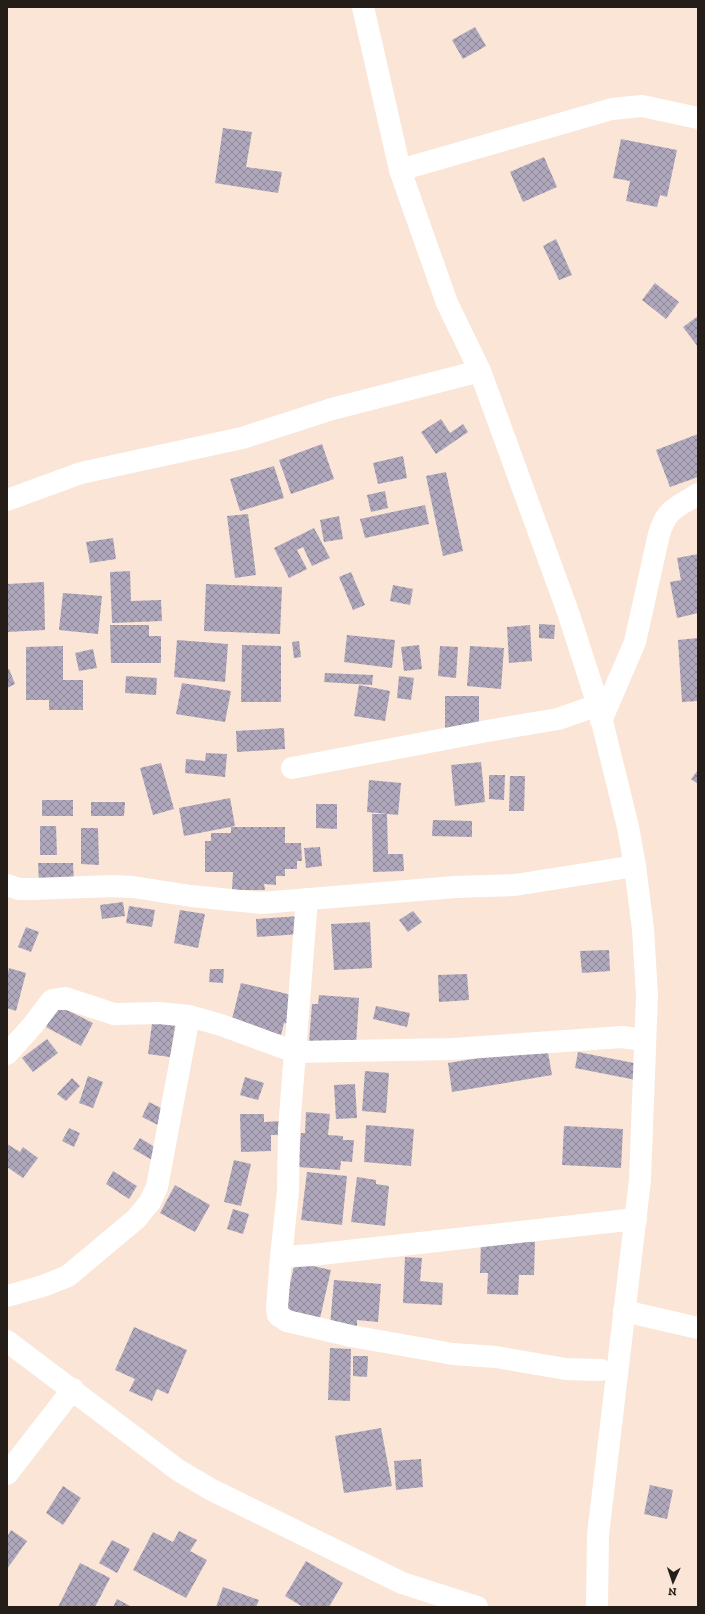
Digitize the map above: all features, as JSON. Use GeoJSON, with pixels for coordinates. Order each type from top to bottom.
{"type":"FeatureCollection","features":[{"type":"Feature","properties":{"kind":"street"},"geometry":{"type":"LineString","coordinates":[[364,7],[400,170],[447,303],[480,371],[568,612],[599,713],[628,827],[635,866],[643,929],[647,995],[644,1040],[640,1180],[598,1535],[597,1607]]}},
{"type":"Feature","properties":{"kind":"street"},"geometry":{"type":"LineString","coordinates":[[400,170],[612,109],[642,106],[698,118]]}},
{"type":"Feature","properties":{"kind":"street"},"geometry":{"type":"LineString","coordinates":[[7,500],[81,473],[242,438],[332,409],[480,371]]}},
{"type":"Feature","properties":{"kind":"street"},"geometry":{"type":"LineString","coordinates":[[599,713],[635,642],[659,534],[664,520],[670,512],[698,494]]}},
{"type":"Feature","properties":{"kind":"street"},"geometry":{"type":"LineString","coordinates":[[292,768],[479,732],[599,713]]}},
{"type":"Feature","properties":{"kind":"street"},"geometry":{"type":"LineString","coordinates":[[7,885],[19,889],[113,886],[134,887],[191,896],[261,903],[455,887],[515,885],[635,866]]}},
{"type":"Feature","properties":{"kind":"street"},"geometry":{"type":"LineString","coordinates":[[307,900],[289,1129],[288,1191],[281,1257],[278,1315],[287,1321],[352,1336],[453,1354],[496,1357],[566,1369],[601,1370]]}},
{"type":"Feature","properties":{"kind":"street"},"geometry":{"type":"LineString","coordinates":[[7,1054],[33,1025],[52,1000],[58,998],[65,998],[114,1014],[159,1013],[188,1016],[221,1025],[295,1052],[453,1049],[622,1037],[644,1040]]}},
{"type":"Feature","properties":{"kind":"street"},"geometry":{"type":"LineString","coordinates":[[7,1296],[43,1286],[68,1276],[136,1219],[150,1202],[157,1187],[188,1016]]}},
{"type":"Feature","properties":{"kind":"street"},"geometry":{"type":"LineString","coordinates":[[281,1257],[312,1255],[636,1219]]}},
{"type":"Feature","properties":{"kind":"street"},"geometry":{"type":"LineString","coordinates":[[624,1312],[698,1328]]}},
{"type":"Feature","properties":{"kind":"street"},"geometry":{"type":"LineString","coordinates":[[7,1341],[73,1389],[178,1470],[210,1489],[402,1583],[476,1607]]}},
{"type":"Feature","properties":{"kind":"street"},"geometry":{"type":"LineString","coordinates":[[7,1474],[73,1389]]}},
{"type":"Feature","properties":{"kind":"building"},"geometry":{"type":"Polygon","coordinates":[[[475,27],[486,46],[463,59],[452,40],[475,27]]]}},
{"type":"Feature","properties":{"kind":"building"},"geometry":{"type":"Polygon","coordinates":[[[223,128],[252,132],[246,167],[282,172],[278,193],[215,183],[223,128]]]}},
{"type":"Feature","properties":{"kind":"building"},"geometry":{"type":"Polygon","coordinates":[[[621,139],[677,150],[667,197],[660,195],[657,207],[626,201],[630,181],[613,178],[621,139]]]}},
{"type":"Feature","properties":{"kind":"building"},"geometry":{"type":"Polygon","coordinates":[[[544,157],[557,187],[523,202],[510,172],[544,157]]]}},
{"type":"Feature","properties":{"kind":"building"},"geometry":{"type":"Polygon","coordinates":[[[556,239],[572,275],[559,280],[543,246],[556,239]]]}},
{"type":"Feature","properties":{"kind":"building"},"geometry":{"type":"Polygon","coordinates":[[[655,283],[679,302],[666,319],[642,300],[655,283]]]}},
{"type":"Feature","properties":{"kind":"building"},"geometry":{"type":"Polygon","coordinates":[[[698,316],[698,347],[683,327],[698,316]]]}},
{"type":"Feature","properties":{"kind":"building"},"geometry":{"type":"Polygon","coordinates":[[[441,419],[450,433],[463,424],[468,432],[436,454],[421,432],[441,419]]]}},
{"type":"Feature","properties":{"kind":"building"},"geometry":{"type":"Polygon","coordinates":[[[698,434],[698,477],[670,487],[656,450],[698,434]]]}},
{"type":"Feature","properties":{"kind":"building"},"geometry":{"type":"Polygon","coordinates":[[[322,444],[334,479],[291,494],[279,460],[322,444]]]}},
{"type":"Feature","properties":{"kind":"building"},"geometry":{"type":"Polygon","coordinates":[[[403,456],[407,478],[378,484],[373,463],[403,456]]]}},
{"type":"Feature","properties":{"kind":"building"},"geometry":{"type":"Polygon","coordinates":[[[274,466],[284,498],[240,511],[230,479],[274,466]]]}},
{"type":"Feature","properties":{"kind":"building"},"geometry":{"type":"Polygon","coordinates":[[[446,472],[463,551],[443,556],[426,476],[446,472]]]}},
{"type":"Feature","properties":{"kind":"building"},"geometry":{"type":"Polygon","coordinates":[[[385,491],[388,508],[371,512],[367,495],[385,491]]]}},
{"type":"Feature","properties":{"kind":"building"},"geometry":{"type":"Polygon","coordinates":[[[425,505],[429,524],[365,538],[360,519],[425,505]]]}},
{"type":"Feature","properties":{"kind":"building"},"geometry":{"type":"Polygon","coordinates":[[[248,514],[256,575],[235,578],[227,516],[248,514]]]}},
{"type":"Feature","properties":{"kind":"building"},"geometry":{"type":"Polygon","coordinates":[[[339,516],[343,539],[324,542],[320,520],[339,516]]]}},
{"type":"Feature","properties":{"kind":"building"},"geometry":{"type":"Polygon","coordinates":[[[314,528],[330,558],[312,566],[303,547],[297,550],[307,569],[289,578],[274,548],[314,528]]]}},
{"type":"Feature","properties":{"kind":"building"},"geometry":{"type":"Polygon","coordinates":[[[113,538],[116,559],[90,563],[86,542],[113,538]]]}},
{"type":"Feature","properties":{"kind":"building"},"geometry":{"type":"Polygon","coordinates":[[[698,554],[698,613],[677,618],[670,582],[681,580],[677,558],[698,554]]]}},
{"type":"Feature","properties":{"kind":"building"},"geometry":{"type":"Polygon","coordinates":[[[130,571],[131,601],[161,600],[162,621],[112,623],[110,572],[130,571]]]}},
{"type":"Feature","properties":{"kind":"building"},"geometry":{"type":"Polygon","coordinates":[[[351,572],[365,605],[353,610],[339,577],[351,572]]]}},
{"type":"Feature","properties":{"kind":"building"},"geometry":{"type":"Polygon","coordinates":[[[44,582],[45,630],[7,632],[7,584],[44,582]]]}},
{"type":"Feature","properties":{"kind":"building"},"geometry":{"type":"Polygon","coordinates":[[[206,584],[282,587],[280,634],[204,631],[206,584]]]}},
{"type":"Feature","properties":{"kind":"building"},"geometry":{"type":"Polygon","coordinates":[[[393,585],[413,589],[410,605],[390,601],[393,585]]]}},
{"type":"Feature","properties":{"kind":"building"},"geometry":{"type":"Polygon","coordinates":[[[63,593],[102,596],[98,634],[59,630],[63,593]]]}},
{"type":"Feature","properties":{"kind":"building"},"geometry":{"type":"Polygon","coordinates":[[[539,624],[555,625],[554,639],[539,638],[539,624]]]}},
{"type":"Feature","properties":{"kind":"building"},"geometry":{"type":"Polygon","coordinates":[[[110,625],[149,625],[149,636],[161,636],[161,663],[111,663],[110,625]]]}},
{"type":"Feature","properties":{"kind":"building"},"geometry":{"type":"Polygon","coordinates":[[[530,625],[532,661],[509,663],[507,627],[530,625]]]}},
{"type":"Feature","properties":{"kind":"building"},"geometry":{"type":"Polygon","coordinates":[[[347,635],[395,640],[392,668],[344,662],[347,635]]]}},
{"type":"Feature","properties":{"kind":"building"},"geometry":{"type":"Polygon","coordinates":[[[698,638],[698,701],[682,702],[678,640],[698,638]]]}},
{"type":"Feature","properties":{"kind":"building"},"geometry":{"type":"Polygon","coordinates":[[[177,640],[228,644],[225,682],[174,677],[177,640]]]}},
{"type":"Feature","properties":{"kind":"building"},"geometry":{"type":"Polygon","coordinates":[[[299,641],[301,657],[294,658],[292,642],[299,641]]]}},
{"type":"Feature","properties":{"kind":"building"},"geometry":{"type":"Polygon","coordinates":[[[242,645],[281,646],[281,702],[241,702],[242,645]]]}},
{"type":"Feature","properties":{"kind":"building"},"geometry":{"type":"Polygon","coordinates":[[[419,645],[422,669],[404,671],[401,647],[419,645]]]}},
{"type":"Feature","properties":{"kind":"building"},"geometry":{"type":"Polygon","coordinates":[[[63,646],[63,680],[83,680],[83,710],[49,710],[49,700],[26,700],[26,647],[63,646]]]}},
{"type":"Feature","properties":{"kind":"building"},"geometry":{"type":"Polygon","coordinates":[[[440,646],[458,647],[456,678],[438,676],[440,646]]]}},
{"type":"Feature","properties":{"kind":"building"},"geometry":{"type":"Polygon","coordinates":[[[470,646],[504,648],[501,689],[467,686],[470,646]]]}},
{"type":"Feature","properties":{"kind":"building"},"geometry":{"type":"Polygon","coordinates":[[[93,649],[97,668],[79,671],[75,653],[93,649]]]}},
{"type":"Feature","properties":{"kind":"building"},"geometry":{"type":"Polygon","coordinates":[[[7,669],[9,669],[15,684],[7,688],[7,669]]]}},
{"type":"Feature","properties":{"kind":"building"},"geometry":{"type":"Polygon","coordinates":[[[325,673],[373,675],[372,685],[324,682],[325,673]]]}},
{"type":"Feature","properties":{"kind":"building"},"geometry":{"type":"Polygon","coordinates":[[[126,676],[157,678],[156,695],[125,693],[126,676]]]}},
{"type":"Feature","properties":{"kind":"building"},"geometry":{"type":"Polygon","coordinates":[[[399,676],[414,678],[411,700],[397,698],[399,676]]]}},
{"type":"Feature","properties":{"kind":"building"},"geometry":{"type":"Polygon","coordinates":[[[182,683],[231,691],[225,722],[176,714],[182,683]]]}},
{"type":"Feature","properties":{"kind":"building"},"geometry":{"type":"Polygon","coordinates":[[[359,685],[390,691],[385,721],[354,716],[359,685]]]}},
{"type":"Feature","properties":{"kind":"building"},"geometry":{"type":"Polygon","coordinates":[[[445,696],[479,696],[479,730],[445,730],[445,696]]]}},
{"type":"Feature","properties":{"kind":"building"},"geometry":{"type":"Polygon","coordinates":[[[284,728],[285,749],[237,752],[236,731],[284,728]]]}},
{"type":"Feature","properties":{"kind":"building"},"geometry":{"type":"Polygon","coordinates":[[[206,753],[227,754],[225,777],[185,773],[186,759],[205,761],[206,753]]]}},
{"type":"Feature","properties":{"kind":"building"},"geometry":{"type":"Polygon","coordinates":[[[481,762],[485,802],[455,806],[451,765],[481,762]]]}},
{"type":"Feature","properties":{"kind":"building"},"geometry":{"type":"Polygon","coordinates":[[[161,763],[174,809],[153,815],[140,768],[161,763]]]}},
{"type":"Feature","properties":{"kind":"building"},"geometry":{"type":"Polygon","coordinates":[[[698,770],[698,784],[691,779],[698,770]]]}},
{"type":"Feature","properties":{"kind":"building"},"geometry":{"type":"Polygon","coordinates":[[[489,775],[505,775],[504,800],[489,799],[489,775]]]}},
{"type":"Feature","properties":{"kind":"building"},"geometry":{"type":"Polygon","coordinates":[[[510,776],[525,776],[524,811],[509,811],[510,776]]]}},
{"type":"Feature","properties":{"kind":"building"},"geometry":{"type":"Polygon","coordinates":[[[369,780],[401,783],[398,815],[367,812],[369,780]]]}},
{"type":"Feature","properties":{"kind":"building"},"geometry":{"type":"Polygon","coordinates":[[[230,798],[235,826],[184,836],[179,808],[230,798]]]}},
{"type":"Feature","properties":{"kind":"building"},"geometry":{"type":"Polygon","coordinates":[[[42,800],[73,800],[73,816],[42,816],[42,800]]]}},
{"type":"Feature","properties":{"kind":"building"},"geometry":{"type":"Polygon","coordinates":[[[91,802],[125,802],[124,816],[91,816],[91,802]]]}},
{"type":"Feature","properties":{"kind":"building"},"geometry":{"type":"Polygon","coordinates":[[[316,804],[337,804],[337,829],[316,828],[316,804]]]}},
{"type":"Feature","properties":{"kind":"building"},"geometry":{"type":"Polygon","coordinates":[[[372,814],[387,814],[388,854],[403,854],[404,871],[373,872],[372,814]]]}},
{"type":"Feature","properties":{"kind":"building"},"geometry":{"type":"Polygon","coordinates":[[[433,820],[472,821],[472,837],[432,836],[433,820]]]}},
{"type":"Feature","properties":{"kind":"building"},"geometry":{"type":"Polygon","coordinates":[[[40,826],[56,826],[57,855],[40,855],[40,826]]]}},
{"type":"Feature","properties":{"kind":"building"},"geometry":{"type":"Polygon","coordinates":[[[231,827],[285,827],[285,843],[301,843],[302,861],[297,861],[297,869],[285,869],[285,876],[276,876],[276,885],[264,884],[265,890],[232,890],[233,872],[205,872],[205,841],[211,841],[211,833],[231,833],[231,827]]]}},
{"type":"Feature","properties":{"kind":"building"},"geometry":{"type":"Polygon","coordinates":[[[81,828],[98,828],[99,865],[81,864],[81,828]]]}},
{"type":"Feature","properties":{"kind":"building"},"geometry":{"type":"Polygon","coordinates":[[[320,847],[322,866],[306,868],[304,848],[320,847]]]}},
{"type":"Feature","properties":{"kind":"building"},"geometry":{"type":"Polygon","coordinates":[[[38,863],[73,863],[74,882],[39,882],[38,863]]]}},
{"type":"Feature","properties":{"kind":"building"},"geometry":{"type":"Polygon","coordinates":[[[123,902],[125,916],[102,919],[100,905],[123,902]]]}},
{"type":"Feature","properties":{"kind":"building"},"geometry":{"type":"Polygon","coordinates":[[[129,906],[155,910],[152,927],[126,923],[129,906]]]}},
{"type":"Feature","properties":{"kind":"building"},"geometry":{"type":"Polygon","coordinates":[[[180,910],[205,914],[198,948],[174,943],[180,910]]]}},
{"type":"Feature","properties":{"kind":"building"},"geometry":{"type":"Polygon","coordinates":[[[413,911],[422,922],[408,932],[399,920],[413,911]]]}},
{"type":"Feature","properties":{"kind":"building"},"geometry":{"type":"Polygon","coordinates":[[[300,916],[301,934],[257,937],[256,919],[300,916]]]}},
{"type":"Feature","properties":{"kind":"building"},"geometry":{"type":"Polygon","coordinates":[[[370,922],[372,968],[334,970],[331,924],[370,922]]]}},
{"type":"Feature","properties":{"kind":"building"},"geometry":{"type":"Polygon","coordinates":[[[26,927],[39,932],[31,952],[18,947],[26,927]]]}},
{"type":"Feature","properties":{"kind":"building"},"geometry":{"type":"Polygon","coordinates":[[[609,950],[610,971],[582,973],[580,951],[609,950]]]}},
{"type":"Feature","properties":{"kind":"building"},"geometry":{"type":"Polygon","coordinates":[[[9,968],[26,973],[16,1011],[7,1008],[7,977],[9,968]]]}},
{"type":"Feature","properties":{"kind":"building"},"geometry":{"type":"Polygon","coordinates":[[[210,969],[224,969],[223,983],[209,982],[210,969]]]}},
{"type":"Feature","properties":{"kind":"building"},"geometry":{"type":"Polygon","coordinates":[[[467,974],[469,1000],[439,1002],[438,975],[467,974]]]}},
{"type":"Feature","properties":{"kind":"building"},"geometry":{"type":"Polygon","coordinates":[[[241,983],[296,996],[289,1024],[284,1023],[281,1035],[231,1023],[241,983]]]}},
{"type":"Feature","properties":{"kind":"building"},"geometry":{"type":"Polygon","coordinates":[[[319,995],[359,998],[356,1045],[309,1042],[312,1004],[318,1004],[319,995]]]}},
{"type":"Feature","properties":{"kind":"building"},"geometry":{"type":"Polygon","coordinates":[[[57,1005],[93,1023],[81,1046],[46,1027],[57,1005]]]}},
{"type":"Feature","properties":{"kind":"building"},"geometry":{"type":"Polygon","coordinates":[[[376,1006],[410,1013],[407,1027],[373,1019],[376,1006]]]}},
{"type":"Feature","properties":{"kind":"building"},"geometry":{"type":"Polygon","coordinates":[[[153,1016],[176,1020],[170,1057],[148,1054],[153,1016]]]}},
{"type":"Feature","properties":{"kind":"building"},"geometry":{"type":"Polygon","coordinates":[[[47,1039],[58,1053],[33,1072],[22,1058],[47,1039]]]}},
{"type":"Feature","properties":{"kind":"building"},"geometry":{"type":"Polygon","coordinates":[[[547,1047],[552,1075],[452,1092],[448,1063],[547,1047]]]}},
{"type":"Feature","properties":{"kind":"building"},"geometry":{"type":"Polygon","coordinates":[[[578,1052],[639,1064],[636,1080],[575,1068],[578,1052]]]}},
{"type":"Feature","properties":{"kind":"building"},"geometry":{"type":"Polygon","coordinates":[[[365,1071],[389,1073],[386,1113],[362,1111],[365,1071]]]}},
{"type":"Feature","properties":{"kind":"building"},"geometry":{"type":"Polygon","coordinates":[[[88,1076],[103,1082],[93,1108],[79,1103],[88,1076]]]}},
{"type":"Feature","properties":{"kind":"building"},"geometry":{"type":"Polygon","coordinates":[[[245,1077],[264,1083],[258,1100],[240,1095],[245,1077]]]}},
{"type":"Feature","properties":{"kind":"building"},"geometry":{"type":"Polygon","coordinates":[[[72,1078],[80,1086],[66,1101],[57,1094],[72,1078]]]}},
{"type":"Feature","properties":{"kind":"building"},"geometry":{"type":"Polygon","coordinates":[[[355,1084],[357,1118],[336,1119],[334,1085],[355,1084]]]}},
{"type":"Feature","properties":{"kind":"building"},"geometry":{"type":"Polygon","coordinates":[[[149,1102],[167,1111],[160,1126],[142,1117],[149,1102]]]}},
{"type":"Feature","properties":{"kind":"building"},"geometry":{"type":"Polygon","coordinates":[[[306,1112],[330,1114],[328,1135],[343,1136],[343,1140],[354,1140],[352,1162],[341,1161],[340,1170],[298,1167],[301,1133],[305,1133],[306,1112]]]}},
{"type":"Feature","properties":{"kind":"building"},"geometry":{"type":"Polygon","coordinates":[[[240,1114],[264,1114],[264,1122],[282,1121],[282,1135],[271,1135],[271,1151],[241,1152],[240,1114]]]}},
{"type":"Feature","properties":{"kind":"building"},"geometry":{"type":"Polygon","coordinates":[[[366,1125],[414,1129],[411,1166],[364,1162],[366,1125]]]}},
{"type":"Feature","properties":{"kind":"building"},"geometry":{"type":"Polygon","coordinates":[[[564,1126],[623,1129],[621,1168],[562,1165],[564,1126]]]}},
{"type":"Feature","properties":{"kind":"building"},"geometry":{"type":"Polygon","coordinates":[[[69,1128],[80,1133],[74,1147],[62,1141],[69,1128]]]}},
{"type":"Feature","properties":{"kind":"building"},"geometry":{"type":"Polygon","coordinates":[[[140,1138],[158,1149],[152,1160],[133,1149],[140,1138]]]}},
{"type":"Feature","properties":{"kind":"building"},"geometry":{"type":"Polygon","coordinates":[[[7,1144],[20,1152],[23,1147],[38,1158],[23,1178],[7,1167],[7,1144]]]}},
{"type":"Feature","properties":{"kind":"building"},"geometry":{"type":"Polygon","coordinates":[[[234,1160],[251,1164],[241,1206],[224,1202],[234,1160]]]}},
{"type":"Feature","properties":{"kind":"building"},"geometry":{"type":"Polygon","coordinates":[[[113,1171],[137,1186],[129,1199],[106,1184],[113,1171]]]}},
{"type":"Feature","properties":{"kind":"building"},"geometry":{"type":"Polygon","coordinates":[[[307,1172],[347,1176],[342,1225],[301,1220],[307,1172]]]}},
{"type":"Feature","properties":{"kind":"building"},"geometry":{"type":"Polygon","coordinates":[[[357,1177],[376,1180],[376,1184],[389,1186],[385,1226],[351,1222],[357,1177]]]}},
{"type":"Feature","properties":{"kind":"building"},"geometry":{"type":"Polygon","coordinates":[[[175,1185],[210,1205],[195,1232],[160,1213],[175,1185]]]}},
{"type":"Feature","properties":{"kind":"building"},"geometry":{"type":"Polygon","coordinates":[[[233,1209],[249,1214],[243,1234],[227,1229],[233,1209]]]}},
{"type":"Feature","properties":{"kind":"building"},"geometry":{"type":"Polygon","coordinates":[[[481,1242],[535,1242],[534,1275],[519,1275],[518,1295],[487,1294],[488,1273],[480,1273],[481,1242]]]}},
{"type":"Feature","properties":{"kind":"building"},"geometry":{"type":"Polygon","coordinates":[[[405,1257],[422,1258],[420,1281],[443,1283],[442,1305],[403,1303],[405,1257]]]}},
{"type":"Feature","properties":{"kind":"building"},"geometry":{"type":"Polygon","coordinates":[[[295,1262],[331,1270],[320,1318],[284,1310],[295,1262]]]}},
{"type":"Feature","properties":{"kind":"building"},"geometry":{"type":"Polygon","coordinates":[[[334,1280],[381,1284],[378,1322],[357,1320],[357,1328],[330,1325],[334,1280]]]}},
{"type":"Feature","properties":{"kind":"building"},"geometry":{"type":"Polygon","coordinates":[[[134,1327],[187,1350],[168,1394],[157,1389],[152,1401],[129,1391],[135,1379],[115,1370],[134,1327]]]}},
{"type":"Feature","properties":{"kind":"building"},"geometry":{"type":"Polygon","coordinates":[[[330,1348],[351,1349],[350,1401],[328,1400],[330,1348]]]}},
{"type":"Feature","properties":{"kind":"building"},"geometry":{"type":"Polygon","coordinates":[[[353,1356],[368,1356],[367,1377],[353,1376],[353,1356]]]}},
{"type":"Feature","properties":{"kind":"building"},"geometry":{"type":"Polygon","coordinates":[[[381,1428],[392,1486],[344,1493],[335,1436],[381,1428]]]}},
{"type":"Feature","properties":{"kind":"building"},"geometry":{"type":"Polygon","coordinates":[[[421,1459],[423,1487],[396,1490],[394,1461],[421,1459]]]}},
{"type":"Feature","properties":{"kind":"building"},"geometry":{"type":"Polygon","coordinates":[[[650,1485],[673,1490],[667,1519],[644,1514],[650,1485]]]}},
{"type":"Feature","properties":{"kind":"building"},"geometry":{"type":"Polygon","coordinates":[[[63,1486],[81,1498],[63,1525],[46,1513],[63,1486]]]}},
{"type":"Feature","properties":{"kind":"building"},"geometry":{"type":"Polygon","coordinates":[[[11,1530],[27,1541],[7,1569],[7,1537],[11,1530]]]}},
{"type":"Feature","properties":{"kind":"building"},"geometry":{"type":"Polygon","coordinates":[[[179,1531],[197,1540],[190,1551],[207,1560],[186,1598],[133,1570],[153,1532],[173,1542],[179,1531]]]}},
{"type":"Feature","properties":{"kind":"building"},"geometry":{"type":"Polygon","coordinates":[[[112,1540],[130,1549],[117,1573],[99,1563],[112,1540]]]}},
{"type":"Feature","properties":{"kind":"building"},"geometry":{"type":"Polygon","coordinates":[[[306,1561],[343,1583],[329,1607],[303,1607],[285,1596],[306,1561]]]}},
{"type":"Feature","properties":{"kind":"building"},"geometry":{"type":"Polygon","coordinates":[[[80,1563],[110,1578],[95,1607],[58,1607],[80,1563]]]}},
{"type":"Feature","properties":{"kind":"building"},"geometry":{"type":"Polygon","coordinates":[[[223,1587],[259,1600],[256,1607],[216,1607],[223,1587]]]}},
{"type":"Feature","properties":{"kind":"building"},"geometry":{"type":"Polygon","coordinates":[[[117,1599],[132,1607],[113,1607],[117,1599]]]}}]}
